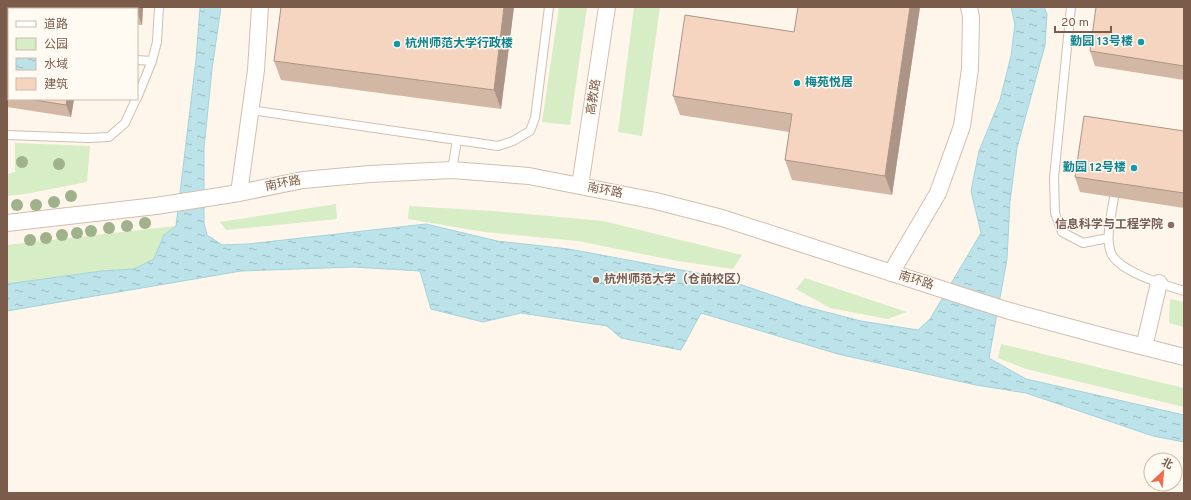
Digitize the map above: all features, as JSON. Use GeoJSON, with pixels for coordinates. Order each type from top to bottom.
{"type":"FeatureCollection","features":[{"type":"Feature","properties":{"kind":"street"},"geometry":{"type":"LineString","coordinates":[[233,194],[251,110],[256,70],[260,7]]}},
{"type":"Feature","properties":{"kind":"street","name":"高教路"},"geometry":{"type":"LineString","coordinates":[[580,186],[608,7]]}},
{"type":"Feature","properties":{"kind":"street"},"geometry":{"type":"LineString","coordinates":[[891,273],[938,193],[962,126],[970,69],[972,18],[969,7]]}},
{"type":"Feature","properties":{"kind":"street","name":"南环路"},"geometry":{"type":"LineString","coordinates":[[7,223],[156,206],[233,194],[303,180],[370,174],[452,170],[529,176],[656,201],[722,218],[1006,310],[1184,357]]}},
{"type":"Feature","properties":{"kind":"street"},"geometry":{"type":"LineString","coordinates":[[1144,347],[1159,283]]}},
{"type":"Feature","properties":{"kind":"lane"},"geometry":{"type":"LineString","coordinates":[[138,96],[152,61],[157,42],[159,7]]}},
{"type":"Feature","properties":{"kind":"lane"},"geometry":{"type":"LineString","coordinates":[[251,110],[498,146],[513,142],[530,131],[535,118],[549,7]]}},
{"type":"Feature","properties":{"kind":"lane"},"geometry":{"type":"LineString","coordinates":[[1071,7],[1054,178],[1055,213],[1062,232],[1083,244],[1108,238]]}},
{"type":"Feature","properties":{"kind":"lane"},"geometry":{"type":"LineString","coordinates":[[138,60],[152,61]]}},
{"type":"Feature","properties":{"kind":"lane"},"geometry":{"type":"LineString","coordinates":[[7,135],[88,138],[109,136],[124,123],[136,100]]}},
{"type":"Feature","properties":{"kind":"lane"},"geometry":{"type":"LineString","coordinates":[[452,170],[457,140]]}},
{"type":"Feature","properties":{"kind":"lane"},"geometry":{"type":"LineString","coordinates":[[1114,197],[1108,238],[1111,253],[1123,267],[1159,283],[1184,291]]}},
{"type":"Feature","properties":{"kind":"green space"},"geometry":{"type":"Polygon","coordinates":[[[559,7],[587,7],[570,125],[542,122],[559,7]]]}},
{"type":"Feature","properties":{"kind":"green space"},"geometry":{"type":"Polygon","coordinates":[[[634,7],[660,7],[642,136],[618,132],[634,7]]]}},
{"type":"Feature","properties":{"kind":"green space"},"geometry":{"type":"Polygon","coordinates":[[[15,143],[90,146],[87,182],[7,196],[7,174],[15,172],[15,143]]]}},
{"type":"Feature","properties":{"kind":"green space"},"geometry":{"type":"Polygon","coordinates":[[[336,204],[337,219],[226,230],[220,222],[336,204]]]}},
{"type":"Feature","properties":{"kind":"green space"},"geometry":{"type":"Polygon","coordinates":[[[409,206],[493,211],[603,221],[742,255],[733,269],[677,261],[578,241],[484,232],[408,219],[409,206]]]}},
{"type":"Feature","properties":{"kind":"green space"},"geometry":{"type":"Polygon","coordinates":[[[175,226],[164,235],[154,259],[134,269],[102,271],[7,284],[7,245],[175,226]]]}},
{"type":"Feature","properties":{"kind":"green space"},"geometry":{"type":"Polygon","coordinates":[[[805,278],[907,312],[887,319],[830,308],[796,289],[805,278]]]}},
{"type":"Feature","properties":{"kind":"green space"},"geometry":{"type":"Polygon","coordinates":[[[1170,299],[1184,302],[1184,327],[1169,323],[1170,299]]]}},
{"type":"Feature","properties":{"kind":"green space"},"geometry":{"type":"Polygon","coordinates":[[[1001,344],[1184,388],[1184,407],[1026,369],[998,358],[1001,344]]]}},
{"type":"Feature","properties":{"kind":"water"},"geometry":{"type":"Polygon","coordinates":[[[200,7],[221,7],[212,69],[204,148],[204,223],[207,235],[222,245],[248,244],[426,224],[497,241],[569,249],[719,277],[803,306],[861,321],[918,330],[930,319],[981,233],[971,191],[979,151],[1000,100],[1011,56],[1015,24],[1011,7],[1044,7],[1047,14],[1045,45],[1017,148],[1010,201],[1007,259],[989,358],[1026,379],[1184,415],[1184,442],[1153,436],[1026,393],[976,385],[838,354],[701,313],[681,350],[621,338],[607,326],[521,313],[483,322],[431,309],[420,271],[354,267],[241,271],[7,311],[7,284],[102,271],[134,269],[154,259],[164,235],[176,226],[196,60],[200,7]]]}},
{"type":"Feature","properties":{"kind":"building"},"geometry":{"type":"Polygon","coordinates":[[[105,7],[137,7],[136,8],[105,7]]]}},
{"type":"Feature","properties":{"kind":"building","name":"杭州师范大学行政楼"},"geometry":{"type":"Polygon","coordinates":[[[281,7],[504,7],[494,90],[274,61],[281,7]]]}},
{"type":"Feature","properties":{"kind":"building","name":"梅苑悦居"},"geometry":{"type":"Polygon","coordinates":[[[798,7],[910,7],[885,176],[785,160],[792,114],[673,96],[685,15],[794,32],[798,7]]]}},
{"type":"Feature","properties":{"kind":"building","name":"勤园 13号楼"},"geometry":{"type":"Polygon","coordinates":[[[1096,7],[1184,7],[1184,66],[1090,51],[1096,7]]]}},
{"type":"Feature","properties":{"kind":"building"},"geometry":{"type":"Polygon","coordinates":[[[7,50],[8,96],[7,96],[7,50]]]}},
{"type":"Feature","properties":{"kind":"building"},"geometry":{"type":"Polygon","coordinates":[[[34,100],[67,100],[66,105],[34,100]]]}},
{"type":"Feature","properties":{"kind":"building","name":"勤园 12号楼"},"geometry":{"type":"Polygon","coordinates":[[[1084,116],[1184,131],[1184,193],[1075,177],[1084,116]]]}},
{"type":"Feature","properties":{"kind":"place","name":"勤园 13号楼"},"geometry":{"type":"Point","coordinates":[1141,42]}},
{"type":"Feature","properties":{"kind":"place","name":"杭州师范大学行政楼"},"geometry":{"type":"Point","coordinates":[397,44]}},
{"type":"Feature","properties":{"kind":"place","name":"梅苑悦居"},"geometry":{"type":"Point","coordinates":[797,83]}},
{"type":"Feature","properties":{"kind":"place","name":"勤园 12号楼"},"geometry":{"type":"Point","coordinates":[1134,168]}},
{"type":"Feature","properties":{"kind":"place","name":"信息科学与工程学院"},"geometry":{"type":"Point","coordinates":[1171,225]}},
{"type":"Feature","properties":{"kind":"place","name":"杭州师范大学（仓前校区）"},"geometry":{"type":"Point","coordinates":[596,280]}}]}
